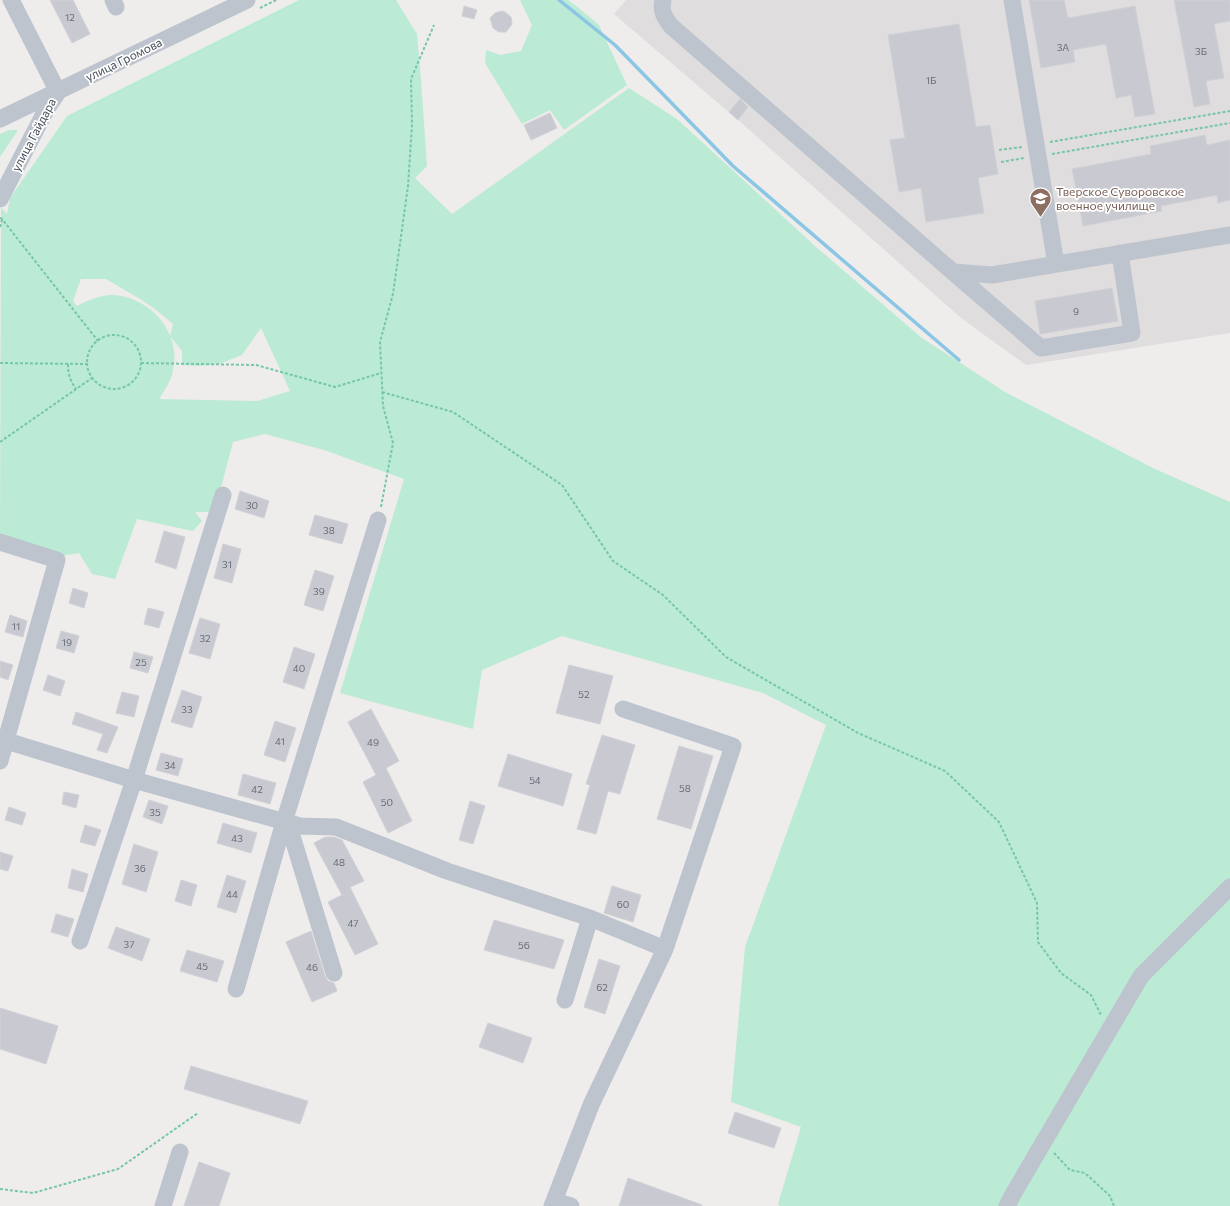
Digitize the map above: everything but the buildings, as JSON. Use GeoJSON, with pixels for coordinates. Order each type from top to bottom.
{"type":"FeatureCollection","features":[{"type":"Feature","properties":{"kind":"street"},"geometry":{"type":"LineString","coordinates":[[11,0],[58,92]]}},
{"type":"Feature","properties":{"kind":"street","name":"улица Громова"},"geometry":{"type":"LineString","coordinates":[[0,119],[247,0]]}},
{"type":"Feature","properties":{"kind":"street"},"geometry":{"type":"LineString","coordinates":[[663,0],[661,6],[665,18],[671,26],[1041,348],[1132,333],[1120,254]]}},
{"type":"Feature","properties":{"kind":"street"},"geometry":{"type":"LineString","coordinates":[[1012,0],[1056,264]]}},
{"type":"Feature","properties":{"kind":"street","name":"улица Гайдара"},"geometry":{"type":"LineString","coordinates":[[0,199],[46,110],[58,92]]}},
{"type":"Feature","properties":{"kind":"street"},"geometry":{"type":"LineString","coordinates":[[953,272],[992,275],[1230,235]]}},
{"type":"Feature","properties":{"kind":"street"},"geometry":{"type":"LineString","coordinates":[[80,941],[134,780],[223,495]]}},
{"type":"Feature","properties":{"kind":"street"},"geometry":{"type":"LineString","coordinates":[[236,989],[378,520]]}},
{"type":"Feature","properties":{"kind":"street"},"geometry":{"type":"LineString","coordinates":[[0,542],[56,560],[3,740],[0,761]]}},
{"type":"Feature","properties":{"kind":"street"},"geometry":{"type":"LineString","coordinates":[[571,1206],[553,1203],[591,1106],[665,949],[733,746],[623,709]]}},
{"type":"Feature","properties":{"kind":"street"},"geometry":{"type":"LineString","coordinates":[[3,740],[134,780],[300,826],[336,827],[448,871],[590,918],[665,949]]}},
{"type":"Feature","properties":{"kind":"street"},"geometry":{"type":"LineString","coordinates":[[286,822],[334,973]]}},
{"type":"Feature","properties":{"kind":"street"},"geometry":{"type":"LineString","coordinates":[[1007,1206],[1141,976],[1230,887]]}},
{"type":"Feature","properties":{"kind":"street"},"geometry":{"type":"LineString","coordinates":[[565,1000],[590,918]]}},
{"type":"Feature","properties":{"kind":"street"},"geometry":{"type":"LineString","coordinates":[[163,1206],[180,1152]]}},
{"type":"Feature","properties":{"kind":"path"},"geometry":{"type":"LineString","coordinates":[[378,520],[393,444],[383,406],[380,342],[393,294],[408,186],[412,124],[411,79],[434,25]]}},
{"type":"Feature","properties":{"kind":"path"},"geometry":{"type":"LineString","coordinates":[[1001,162],[1037,150],[1230,111]]}},
{"type":"Feature","properties":{"kind":"path"},"geometry":{"type":"LineString","coordinates":[[999,150],[1037,150],[1230,123]]}},
{"type":"Feature","properties":{"kind":"path"},"geometry":{"type":"LineString","coordinates":[[0,227],[1,218]]}},
{"type":"Feature","properties":{"kind":"path"},"geometry":{"type":"LineString","coordinates":[[1,218],[98,341]]}},
{"type":"Feature","properties":{"kind":"path"},"geometry":{"type":"LineString","coordinates":[[115,335],[124,337],[138,348],[141,363],[139,374],[134,382],[118,390],[100,386],[92,378],[87,364],[90,351],[98,341],[106,336],[115,335]]}},
{"type":"Feature","properties":{"kind":"path"},"geometry":{"type":"LineString","coordinates":[[0,363],[87,364]]}},
{"type":"Feature","properties":{"kind":"path"},"geometry":{"type":"LineString","coordinates":[[141,363],[256,365],[336,387],[381,373]]}},
{"type":"Feature","properties":{"kind":"path"},"geometry":{"type":"LineString","coordinates":[[68,364],[70,380],[76,389]]}},
{"type":"Feature","properties":{"kind":"path"},"geometry":{"type":"LineString","coordinates":[[0,442],[92,378]]}},
{"type":"Feature","properties":{"kind":"path"},"geometry":{"type":"LineString","coordinates":[[382,392],[453,412],[562,485],[613,562],[663,595],[726,657],[858,733],[946,771],[999,822],[1037,903],[1038,942],[1060,973],[1091,995],[1109,1030]]}},
{"type":"Feature","properties":{"kind":"path"},"geometry":{"type":"LineString","coordinates":[[0,1189],[33,1193],[118,1169],[198,1114]]}},
{"type":"Feature","properties":{"kind":"path"},"geometry":{"type":"LineString","coordinates":[[1044,1142],[1070,1170],[1085,1173],[1110,1196],[1114,1206]]}},
{"type":"Feature","properties":{"kind":"shaded area","name":"Тверское Суворовское военное училище"},"geometry":{"type":"Polygon","coordinates":[[[626,0],[1230,0],[1230,333],[1026,365],[961,318],[738,120],[614,14],[626,0]]]}},
{"type":"Feature","properties":{"kind":"green space"},"geometry":{"type":"Polygon","coordinates":[[[299,0],[396,0],[417,34],[427,166],[415,178],[452,214],[629,88],[677,119],[815,246],[922,338],[1005,392],[1155,469],[1230,502],[1230,1206],[780,1206],[778,1204],[801,1127],[731,1102],[745,947],[826,725],[763,693],[562,636],[482,670],[473,729],[340,693],[404,479],[324,450],[265,434],[233,442],[222,484],[211,512],[195,512],[202,521],[193,531],[137,519],[115,579],[92,574],[79,553],[37,560],[0,550],[1,207],[7,214],[10,198],[67,116],[299,0]],[[81,279],[73,301],[77,306],[103,296],[112,295],[126,297],[150,309],[160,319],[172,342],[174,356],[171,378],[159,399],[257,401],[290,391],[261,328],[242,355],[219,364],[198,366],[182,365],[182,351],[170,336],[173,324],[155,309],[106,279],[81,279]]]}},
{"type":"Feature","properties":{"kind":"green space"},"geometry":{"type":"Polygon","coordinates":[[[520,0],[568,0],[580,9],[599,25],[627,85],[564,130],[550,110],[522,124],[485,63],[486,50],[500,55],[521,51],[532,25],[520,0]]]}},
{"type":"Feature","properties":{"kind":"green space"},"geometry":{"type":"Polygon","coordinates":[[[9,130],[18,130],[0,157],[0,134],[9,130]]]}},
{"type":"Feature","properties":{"kind":"waterway"},"geometry":{"type":"LineString","coordinates":[[559,0],[615,45],[733,166],[959,360]]}},
{"type":"Feature","properties":{"kind":"place","name":"Тверское Суворовское военное училище"},"geometry":{"type":"Point","coordinates":[1040,218]}}]}
